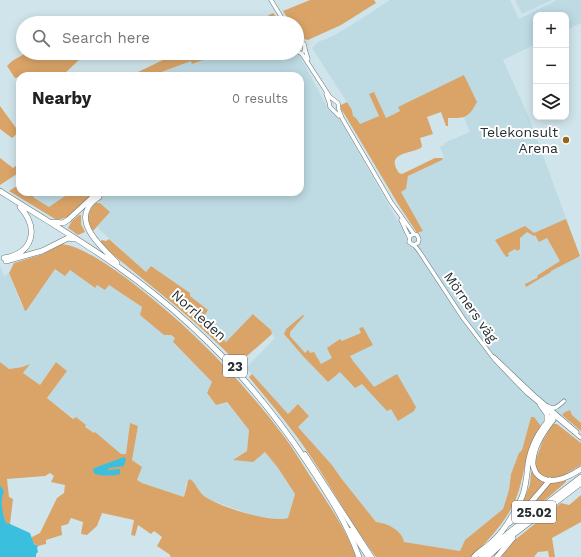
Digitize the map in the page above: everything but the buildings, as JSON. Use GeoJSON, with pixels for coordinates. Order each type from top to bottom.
{"type":"FeatureCollection","features":[{"type":"Feature","properties":{"kind":"highway","name":"23"},"geometry":{"type":"LineString","coordinates":[[0,190],[6,194]]}},
{"type":"Feature","properties":{"kind":"highway","name":"Norrleden"},"geometry":{"type":"LineString","coordinates":[[6,194],[115,265],[148,289],[224,357],[292,439],[343,520]]}},
{"type":"Feature","properties":{"kind":"highway","name":"Norrleden"},"geometry":{"type":"LineString","coordinates":[[6,194],[117,263],[180,312],[225,356],[265,400],[305,454]]}},
{"type":"Feature","properties":{"kind":"highway"},"geometry":{"type":"LineString","coordinates":[[53,222],[63,223],[97,196]]}},
{"type":"Feature","properties":{"kind":"highway"},"geometry":{"type":"LineString","coordinates":[[97,196],[87,210],[85,222],[93,236],[117,263]]}},
{"type":"Feature","properties":{"kind":"highway"},"geometry":{"type":"LineString","coordinates":[[16,201],[30,220],[32,236],[27,246],[21,252],[5,260],[42,252],[68,238],[77,240]]}},
{"type":"Feature","properties":{"kind":"highway"},"geometry":{"type":"LineString","coordinates":[[541,403],[547,414],[547,422]]}},
{"type":"Feature","properties":{"kind":"highway"},"geometry":{"type":"LineString","coordinates":[[474,557],[494,540],[505,526],[522,495],[526,484],[531,451],[538,434],[547,422],[554,416]]}},
{"type":"Feature","properties":{"kind":"highway"},"geometry":{"type":"LineString","coordinates":[[554,416],[536,447],[533,465],[538,475],[550,480],[567,477],[581,469]]}},
{"type":"Feature","properties":{"kind":"highway","name":"25.02"},"geometry":{"type":"LineString","coordinates":[[480,557],[488,549],[581,477]]}},
{"type":"Feature","properties":{"kind":"highway"},"geometry":{"type":"LineString","coordinates":[[505,526],[521,514],[550,480]]}},
{"type":"Feature","properties":{"kind":"highway","name":"25.02"},"geometry":{"type":"LineString","coordinates":[[487,557],[581,482]]}},
{"type":"Feature","properties":{"kind":"highway"},"geometry":{"type":"LineString","coordinates":[[343,520],[359,557]]}},
{"type":"Feature","properties":{"kind":"highway"},"geometry":{"type":"LineString","coordinates":[[498,557],[508,543],[528,523]]}},
{"type":"Feature","properties":{"kind":"main road"},"geometry":{"type":"LineString","coordinates":[[271,0],[281,16]]}},
{"type":"Feature","properties":{"kind":"main road"},"geometry":{"type":"LineString","coordinates":[[304,44],[305,54],[323,87],[330,108],[346,125]]}},
{"type":"Feature","properties":{"kind":"main road"},"geometry":{"type":"LineString","coordinates":[[304,58],[316,74]]}},
{"type":"Feature","properties":{"kind":"main road"},"geometry":{"type":"LineString","coordinates":[[323,87],[334,101],[337,102],[346,125],[391,202],[409,237],[409,242],[413,245],[418,242],[418,237],[414,234],[391,202]]}},
{"type":"Feature","properties":{"kind":"main road"},"geometry":{"type":"LineString","coordinates":[[329,104],[334,101]]}},
{"type":"Feature","properties":{"kind":"main road"},"geometry":{"type":"LineString","coordinates":[[333,110],[338,107]]}},
{"type":"Feature","properties":{"kind":"main road"},"geometry":{"type":"LineString","coordinates":[[409,237],[414,234]]}},
{"type":"Feature","properties":{"kind":"main road","name":"Mörners väg"},"geometry":{"type":"LineString","coordinates":[[418,242],[432,270]]}},
{"type":"Feature","properties":{"kind":"main road","name":"Mörners väg"},"geometry":{"type":"LineString","coordinates":[[413,245],[419,251],[463,318],[493,356],[516,382],[581,437]]}},
{"type":"Feature","properties":{"kind":"main road"},"geometry":{"type":"LineString","coordinates":[[541,403],[554,408],[558,407],[564,401]]}},
{"type":"Feature","properties":{"kind":"main road","name":"Mörners väg"},"geometry":{"type":"LineString","coordinates":[[541,403],[554,416],[581,437]]}},
{"type":"Feature","properties":{"kind":"main road"},"geometry":{"type":"LineString","coordinates":[[547,428],[555,422],[566,426]]}},
{"type":"Feature","properties":{"kind":"main road","name":"Norrleden"},"geometry":{"type":"LineString","coordinates":[[305,454],[372,557]]}},
{"type":"Feature","properties":{"kind":"main road","name":"Norrleden"},"geometry":{"type":"LineString","coordinates":[[343,520],[368,557]]}},
{"type":"Feature","properties":{"kind":"shaded area"},"geometry":{"type":"Polygon","coordinates":[[[310,0],[374,0],[376,3],[341,25],[308,40],[304,39],[304,16],[286,16],[283,11],[310,0]]]}},
{"type":"Feature","properties":{"kind":"shaded area"},"geometry":{"type":"Polygon","coordinates":[[[390,0],[510,0],[519,19],[533,12],[533,45],[503,60],[530,120],[581,259],[581,423],[572,415],[570,410],[565,412],[548,431],[537,422],[534,417],[531,417],[522,450],[511,474],[509,490],[503,509],[465,540],[460,551],[404,542],[383,523],[376,522],[332,465],[298,427],[309,415],[298,404],[288,414],[246,368],[275,338],[271,330],[254,314],[226,342],[203,318],[208,310],[190,296],[190,293],[151,266],[146,272],[99,229],[98,226],[110,212],[92,196],[304,196],[304,72],[162,72],[191,61],[193,64],[204,60],[302,60],[326,105],[331,112],[339,118],[403,230],[406,239],[423,231],[401,192],[406,189],[408,176],[444,157],[440,147],[444,145],[444,143],[470,132],[464,118],[469,115],[465,75],[398,107],[400,111],[386,118],[374,93],[370,94],[379,116],[360,124],[353,116],[352,110],[312,48],[318,42],[333,36],[390,0]]]}},
{"type":"Feature","properties":{"kind":"shaded area"},"geometry":{"type":"Polygon","coordinates":[[[515,0],[552,0],[522,14],[515,0]]]}},
{"type":"Feature","properties":{"kind":"shaded area"},"geometry":{"type":"Polygon","coordinates":[[[557,0],[581,0],[581,23],[569,29],[569,12],[533,12],[557,0]]]}},
{"type":"Feature","properties":{"kind":"shaded area"},"geometry":{"type":"Polygon","coordinates":[[[273,13],[275,16],[268,16],[273,13]]]}},
{"type":"Feature","properties":{"kind":"shaded area"},"geometry":{"type":"Polygon","coordinates":[[[16,59],[16,60],[79,60],[66,72],[16,72],[15,78],[7,66],[16,59]]]}},
{"type":"Feature","properties":{"kind":"shaded area"},"geometry":{"type":"Polygon","coordinates":[[[163,60],[203,60],[192,64],[191,61],[162,72],[138,72],[163,60]]]}},
{"type":"Feature","properties":{"kind":"shaded area"},"geometry":{"type":"Polygon","coordinates":[[[464,75],[477,102],[469,114],[459,118],[448,118],[448,126],[446,126],[441,112],[427,117],[433,134],[420,138],[421,148],[400,155],[395,162],[395,166],[399,173],[402,174],[435,158],[443,158],[442,160],[408,176],[406,189],[401,192],[423,231],[417,233],[341,109],[341,105],[347,102],[352,110],[353,116],[360,124],[379,116],[369,94],[374,92],[386,118],[400,111],[398,107],[464,75]]]}},
{"type":"Feature","properties":{"kind":"shaded area"},"geometry":{"type":"Polygon","coordinates":[[[0,106],[16,128],[16,135],[12,138],[0,129],[0,106]]]}},
{"type":"Feature","properties":{"kind":"shaded area"},"geometry":{"type":"Polygon","coordinates":[[[0,158],[13,168],[16,166],[16,175],[0,185],[0,158]]]}},
{"type":"Feature","properties":{"kind":"shaded area"},"geometry":{"type":"Polygon","coordinates":[[[16,187],[16,195],[9,191],[16,187]]]}},
{"type":"Feature","properties":{"kind":"shaded area"},"geometry":{"type":"Polygon","coordinates":[[[17,196],[33,196],[34,198],[49,207],[65,196],[92,196],[71,215],[66,218],[55,219],[17,196]]]}},
{"type":"Feature","properties":{"kind":"shaded area"},"geometry":{"type":"Polygon","coordinates":[[[31,196],[88,196],[65,214],[41,206],[31,196]]]}},
{"type":"Feature","properties":{"kind":"shaded area"},"geometry":{"type":"Polygon","coordinates":[[[96,203],[100,203],[110,212],[93,231],[90,228],[88,216],[96,203]]]}},
{"type":"Feature","properties":{"kind":"shaded area"},"geometry":{"type":"Polygon","coordinates":[[[81,215],[81,224],[85,232],[78,235],[68,228],[72,221],[81,215]]]}},
{"type":"Feature","properties":{"kind":"shaded area"},"geometry":{"type":"Polygon","coordinates":[[[566,219],[580,256],[551,271],[526,287],[525,284],[537,278],[538,275],[560,261],[547,238],[539,242],[535,235],[534,236],[527,232],[520,238],[520,249],[517,251],[515,249],[508,253],[509,256],[506,257],[495,240],[525,226],[534,233],[566,219]]]}},
{"type":"Feature","properties":{"kind":"shaded area"},"geometry":{"type":"Polygon","coordinates":[[[109,239],[146,272],[151,266],[190,293],[190,296],[208,310],[203,318],[226,342],[253,314],[271,330],[272,334],[238,364],[207,333],[105,248],[100,242],[102,240],[106,241],[109,239]]]}},
{"type":"Feature","properties":{"kind":"shaded area"},"geometry":{"type":"Polygon","coordinates":[[[61,244],[69,245],[87,253],[130,281],[172,315],[231,372],[290,445],[347,535],[356,557],[171,557],[157,546],[162,537],[154,531],[151,534],[138,525],[135,536],[131,535],[134,520],[102,513],[97,526],[87,535],[81,534],[83,522],[71,518],[68,524],[61,526],[62,535],[46,540],[46,544],[38,546],[33,543],[32,537],[40,533],[57,498],[64,493],[65,485],[51,482],[54,476],[50,473],[45,476],[7,479],[9,497],[13,499],[10,524],[6,524],[1,510],[2,489],[0,485],[0,362],[9,369],[30,364],[23,373],[40,385],[56,362],[67,371],[47,398],[73,419],[76,417],[86,425],[85,427],[94,433],[95,432],[121,454],[126,454],[130,423],[138,426],[132,460],[142,467],[137,480],[142,483],[184,497],[188,481],[190,479],[204,496],[223,506],[259,516],[280,519],[288,518],[295,494],[278,468],[265,452],[253,462],[233,460],[247,451],[249,430],[227,402],[216,405],[207,393],[212,382],[173,342],[175,338],[171,335],[164,335],[140,315],[142,307],[109,285],[105,290],[97,285],[95,288],[70,270],[65,276],[55,269],[25,311],[9,273],[14,263],[43,254],[61,244]]]}},
{"type":"Feature","properties":{"kind":"shaded area"},"geometry":{"type":"Polygon","coordinates":[[[0,266],[4,276],[9,273],[21,304],[26,311],[55,269],[70,270],[94,288],[97,285],[109,285],[142,307],[175,338],[173,343],[212,382],[207,394],[216,405],[226,402],[249,430],[247,451],[234,459],[265,452],[278,468],[295,494],[288,518],[276,519],[253,515],[210,500],[204,496],[192,481],[186,484],[184,497],[142,483],[137,480],[142,467],[132,460],[138,426],[130,424],[126,455],[121,454],[95,433],[85,427],[86,425],[75,417],[74,419],[47,398],[67,371],[56,362],[40,385],[23,373],[29,365],[8,369],[0,362],[0,266]]]}},
{"type":"Feature","properties":{"kind":"shaded area"},"geometry":{"type":"Polygon","coordinates":[[[303,315],[304,316],[290,332],[290,336],[305,353],[308,350],[310,353],[314,352],[321,364],[332,358],[327,348],[340,339],[342,341],[361,333],[359,328],[363,327],[373,345],[350,356],[353,361],[374,387],[397,374],[416,407],[414,411],[398,421],[391,409],[387,411],[362,384],[355,388],[340,372],[328,382],[284,334],[286,329],[303,315]]]}},
{"type":"Feature","properties":{"kind":"shaded area"},"geometry":{"type":"Polygon","coordinates":[[[252,374],[288,414],[298,404],[309,416],[298,427],[332,465],[376,522],[393,528],[400,534],[404,542],[460,551],[465,540],[503,509],[509,490],[511,474],[519,453],[522,450],[531,417],[534,417],[541,426],[529,449],[519,490],[511,509],[500,526],[472,557],[376,557],[297,436],[249,377],[252,374]]]}},
{"type":"Feature","properties":{"kind":"shaded area"},"geometry":{"type":"Polygon","coordinates":[[[570,410],[572,415],[581,423],[581,431],[562,415],[570,410]]]}},
{"type":"Feature","properties":{"kind":"shaded area"},"geometry":{"type":"Polygon","coordinates":[[[553,424],[557,424],[581,443],[581,465],[564,475],[566,482],[547,498],[526,514],[513,520],[522,505],[530,484],[531,473],[543,440],[553,424]]]}},
{"type":"Feature","properties":{"kind":"shaded area"},"geometry":{"type":"Polygon","coordinates":[[[581,495],[581,522],[552,538],[555,557],[549,557],[548,551],[538,552],[534,557],[501,557],[516,539],[561,503],[569,505],[581,495]]]}},
{"type":"Feature","properties":{"kind":"water"},"geometry":{"type":"Polygon","coordinates":[[[124,457],[126,459],[124,466],[109,468],[108,470],[120,469],[120,474],[102,475],[95,474],[93,471],[94,468],[124,457]]]}},
{"type":"Feature","properties":{"kind":"water"},"geometry":{"type":"Polygon","coordinates":[[[0,485],[4,491],[2,507],[6,523],[30,533],[34,544],[38,546],[36,557],[0,557],[0,485]]]}},
{"type":"Feature","properties":{"kind":"place","name":"Telekonsult Arena"},"geometry":{"type":"Point","coordinates":[566,140]}}]}
